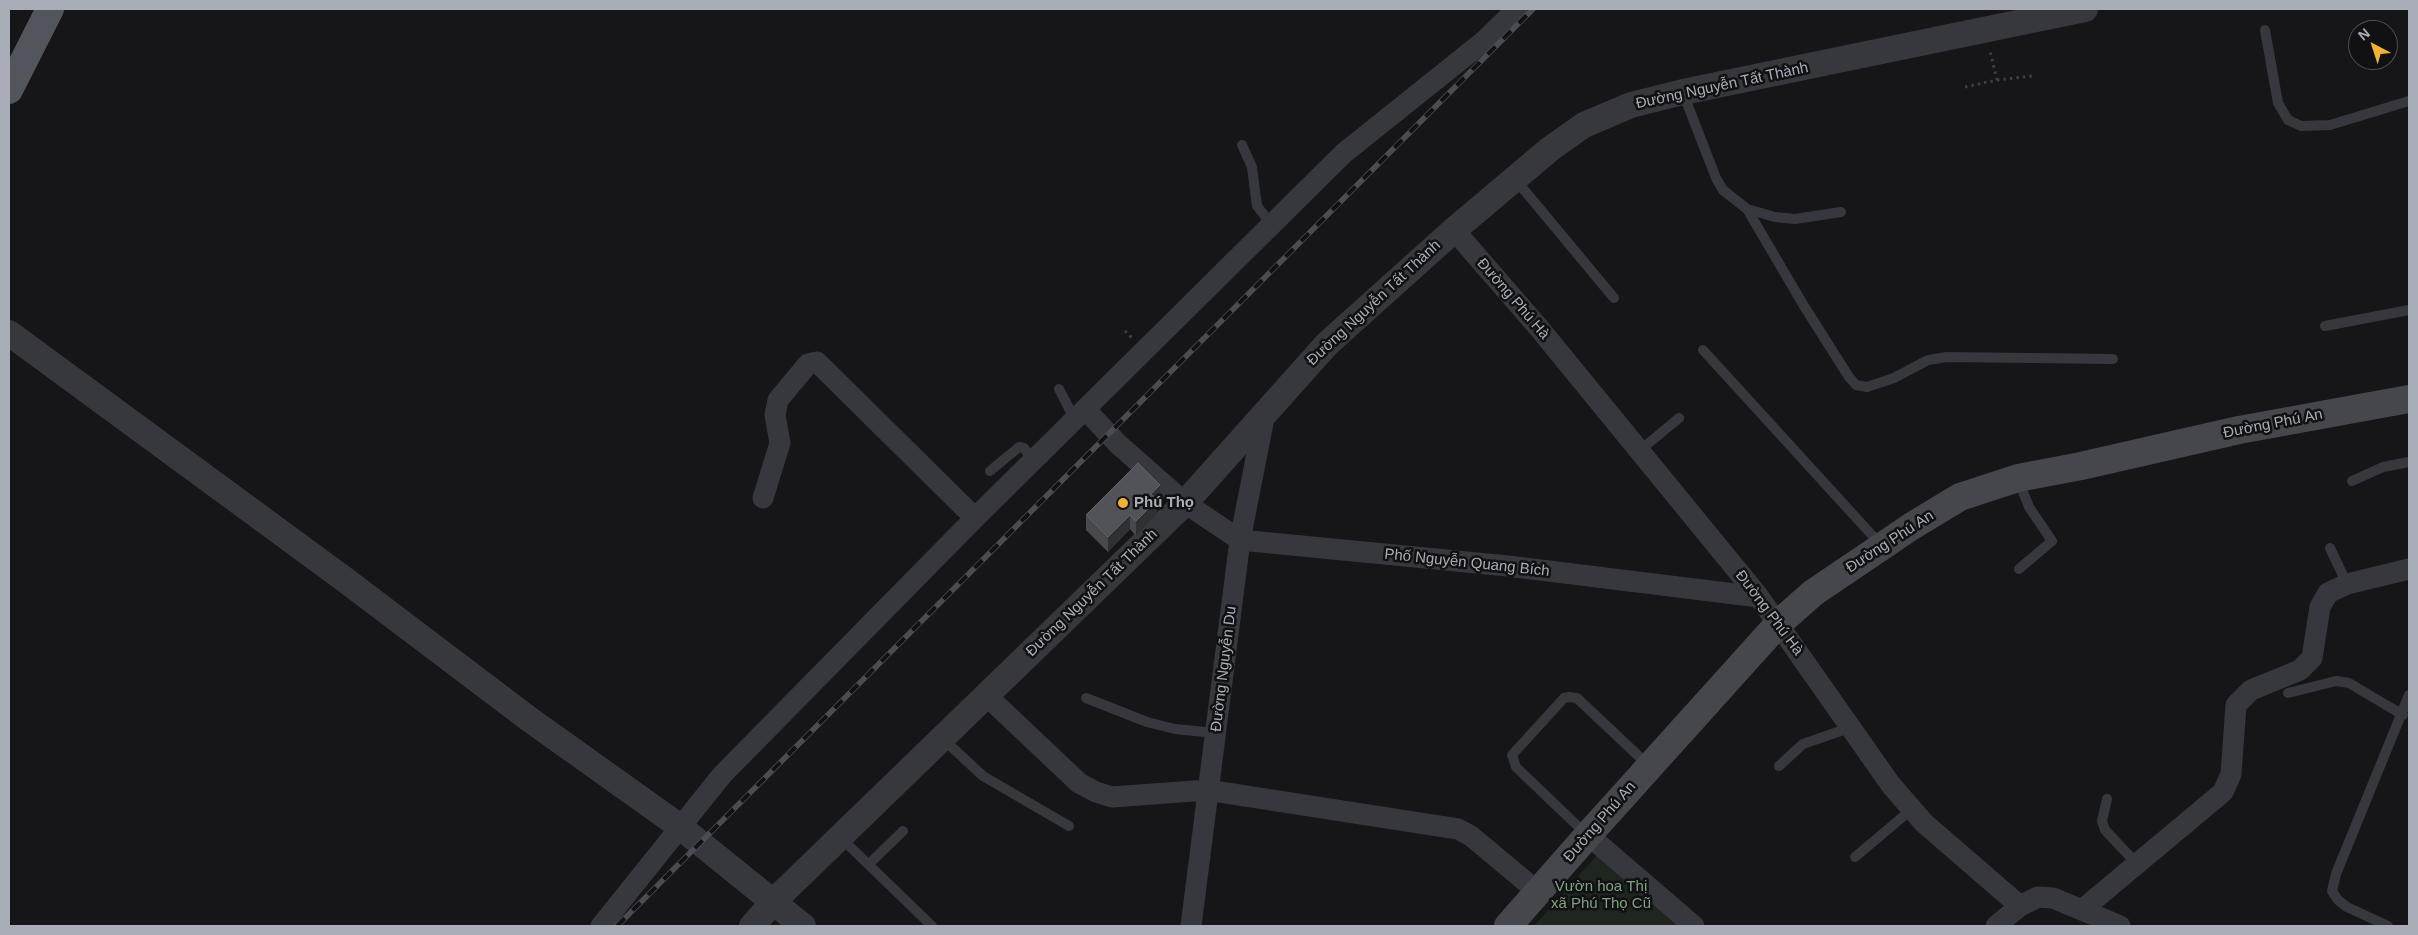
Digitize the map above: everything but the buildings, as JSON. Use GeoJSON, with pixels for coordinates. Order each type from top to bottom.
{"type":"FeatureCollection","features":[{"type":"Feature","properties":{"kind":"main road"},"geometry":{"type":"LineString","coordinates":[[9,90],[49,11]]}},
{"type":"Feature","properties":{"kind":"main road","name":"Đường Phú An"},"geometry":{"type":"LineString","coordinates":[[1508,926],[1649,766],[1779,623],[1814,593],[1881,546],[1960,497],[2018,478],[2081,466],[2239,430],[2409,399]]}},
{"type":"Feature","properties":{"kind":"street"},"geometry":{"type":"LineString","coordinates":[[601,926],[648,870],[679,826],[722,775],[975,518],[1349,149],[1484,41],[1517,9]]}},
{"type":"Feature","properties":{"kind":"street","name":"Đường Nguyễn Tất Thành"},"geometry":{"type":"LineString","coordinates":[[752,926],[774,901],[1185,503],[1327,344],[1454,230],[1550,149],[1584,125],[1630,105],[1683,92],[1986,31],[2085,9]]}},
{"type":"Feature","properties":{"kind":"street","name":"Đường Phú Hà"},"geometry":{"type":"LineString","coordinates":[[1454,230],[1539,328],[1638,452],[1759,597],[1852,727],[1891,786],[1924,823],[2020,906]]}},
{"type":"Feature","properties":{"kind":"street"},"geometry":{"type":"LineString","coordinates":[[9,333],[344,579],[529,719],[679,826],[804,926]]}},
{"type":"Feature","properties":{"kind":"street"},"geometry":{"type":"LineString","coordinates":[[763,498],[780,443],[775,415],[778,400],[808,364],[817,362],[975,518]]}},
{"type":"Feature","properties":{"kind":"street","name":"Đường Nguyễn Du"},"geometry":{"type":"LineString","coordinates":[[1191,926],[1240,540],[1265,413]]}},
{"type":"Feature","properties":{"kind":"street","name":"Phố Nguyễn Quang Bích"},"geometry":{"type":"LineString","coordinates":[[1081,415],[1118,444],[1185,503],[1240,540],[1508,566],[1759,597]]}},
{"type":"Feature","properties":{"kind":"street"},"geometry":{"type":"LineString","coordinates":[[2083,909],[2223,792],[2231,774],[2236,704],[2251,690],[2300,670],[2307,665],[2315,651],[2320,607],[2323,600],[2333,590],[2347,584],[2409,569]]}},
{"type":"Feature","properties":{"kind":"street"},"geometry":{"type":"LineString","coordinates":[[987,696],[1080,783],[1096,792],[1112,797],[1207,790],[1458,829],[1471,836],[1538,892]]}},
{"type":"Feature","properties":{"kind":"street"},"geometry":{"type":"LineString","coordinates":[[1588,835],[1694,926]]}},
{"type":"Feature","properties":{"kind":"street"},"geometry":{"type":"LineString","coordinates":[[1996,926],[2020,906],[2038,897],[2053,898],[2120,926]]}},
{"type":"Feature","properties":{"kind":"lane"},"geometry":{"type":"LineString","coordinates":[[2265,30],[2278,103],[2288,120],[2301,126],[2330,125],[2409,101]]}},
{"type":"Feature","properties":{"kind":"lane"},"geometry":{"type":"LineString","coordinates":[[1683,92],[1716,178],[1723,190],[1746,209],[1804,306],[1856,385],[1867,387],[1894,378],[1928,360],[1947,357],[2113,359]]}},
{"type":"Feature","properties":{"kind":"lane"},"geometry":{"type":"LineString","coordinates":[[1242,145],[1252,167],[1257,206],[1272,225]]}},
{"type":"Feature","properties":{"kind":"lane"},"geometry":{"type":"LineString","coordinates":[[1514,179],[1614,298]]}},
{"type":"Feature","properties":{"kind":"lane"},"geometry":{"type":"LineString","coordinates":[[1746,209],[1775,217],[1794,219],[1841,212]]}},
{"type":"Feature","properties":{"kind":"lane"},"geometry":{"type":"LineString","coordinates":[[2325,326],[2409,310]]}},
{"type":"Feature","properties":{"kind":"lane"},"geometry":{"type":"LineString","coordinates":[[1703,350],[1881,546]]}},
{"type":"Feature","properties":{"kind":"lane"},"geometry":{"type":"LineString","coordinates":[[1059,389],[1081,415]]}},
{"type":"Feature","properties":{"kind":"lane"},"geometry":{"type":"LineString","coordinates":[[1638,452],[1680,418]]}},
{"type":"Feature","properties":{"kind":"lane"},"geometry":{"type":"LineString","coordinates":[[990,471],[1019,446],[1024,448],[1033,461]]}},
{"type":"Feature","properties":{"kind":"lane"},"geometry":{"type":"LineString","coordinates":[[2352,481],[2383,467],[2409,462]]}},
{"type":"Feature","properties":{"kind":"lane"},"geometry":{"type":"LineString","coordinates":[[2018,478],[2029,507],[2052,541],[2019,569]]}},
{"type":"Feature","properties":{"kind":"lane"},"geometry":{"type":"LineString","coordinates":[[2330,548],[2347,584]]}},
{"type":"Feature","properties":{"kind":"lane"},"geometry":{"type":"LineString","coordinates":[[2288,693],[2336,681],[2349,683],[2402,715]]}},
{"type":"Feature","properties":{"kind":"lane"},"geometry":{"type":"LineString","coordinates":[[2388,926],[2347,907],[2338,900],[2332,890],[2336,874],[2409,695]]}},
{"type":"Feature","properties":{"kind":"lane"},"geometry":{"type":"LineString","coordinates":[[1588,835],[1516,767],[1512,755],[1564,698],[1569,697],[1577,698],[1649,766]]}},
{"type":"Feature","properties":{"kind":"lane"},"geometry":{"type":"LineString","coordinates":[[1086,698],[1147,722],[1175,729],[1215,733]]}},
{"type":"Feature","properties":{"kind":"lane"},"geometry":{"type":"LineString","coordinates":[[1779,766],[1803,744],[1852,727]]}},
{"type":"Feature","properties":{"kind":"lane"},"geometry":{"type":"LineString","coordinates":[[943,739],[983,776],[1069,826]]}},
{"type":"Feature","properties":{"kind":"lane"},"geometry":{"type":"LineString","coordinates":[[2107,800],[2102,821],[2105,830],[2137,864]]}},
{"type":"Feature","properties":{"kind":"lane"},"geometry":{"type":"LineString","coordinates":[[1855,857],[1912,809]]}},
{"type":"Feature","properties":{"kind":"lane"},"geometry":{"type":"LineString","coordinates":[[869,864],[903,831]]}},
{"type":"Feature","properties":{"kind":"lane"},"geometry":{"type":"LineString","coordinates":[[841,838],[932,926]]}},
{"type":"Feature","properties":{"kind":"path"},"geometry":{"type":"LineString","coordinates":[[1986,31],[1997,80]]}},
{"type":"Feature","properties":{"kind":"path"},"geometry":{"type":"LineString","coordinates":[[1965,86],[2032,76]]}},
{"type":"Feature","properties":{"kind":"green space","name":"Vườn hoa Thị xã Phú Thọ Cũ"},"geometry":{"type":"Polygon","coordinates":[[[1599,853],[1682,926],[1534,926],[1599,853]]]}},
{"type":"Feature","properties":{"kind":"railway"},"geometry":{"type":"LineString","coordinates":[[617,926],[1533,9]]}},
{"type":"Feature","properties":{"kind":"place","name":"Phú Thọ"},"geometry":{"type":"Point","coordinates":[1123,503]}}]}
